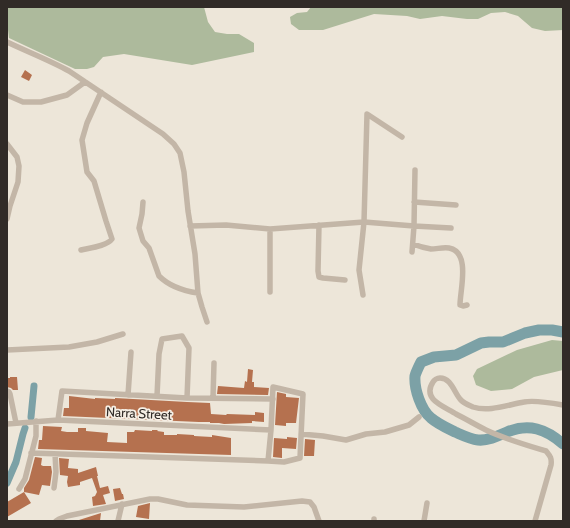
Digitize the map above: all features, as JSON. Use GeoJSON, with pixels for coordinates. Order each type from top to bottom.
{"type":"FeatureCollection","features":[{"type":"Feature","properties":{"kind":"street"},"geometry":{"type":"LineString","coordinates":[[7,42],[57,64],[163,134],[174,144],[180,153],[184,172],[190,226],[195,254],[198,293],[207,322]]}},
{"type":"Feature","properties":{"kind":"street"},"geometry":{"type":"LineString","coordinates":[[7,95],[23,102],[42,102],[67,95],[85,82]]}},
{"type":"Feature","properties":{"kind":"street"},"geometry":{"type":"LineString","coordinates":[[81,250],[107,244],[112,239],[94,181],[87,172],[82,140],[87,123],[101,92]]}},
{"type":"Feature","properties":{"kind":"street"},"geometry":{"type":"LineString","coordinates":[[363,295],[359,270],[364,222],[367,114],[402,137]]}},
{"type":"Feature","properties":{"kind":"street"},"geometry":{"type":"LineString","coordinates":[[7,144],[17,157],[19,166],[18,182],[7,219]]}},
{"type":"Feature","properties":{"kind":"street"},"geometry":{"type":"LineString","coordinates":[[412,252],[415,170]]}},
{"type":"Feature","properties":{"kind":"street"},"geometry":{"type":"LineString","coordinates":[[143,202],[139,228],[143,241],[149,248],[158,276],[178,288],[198,293]]}},
{"type":"Feature","properties":{"kind":"street"},"geometry":{"type":"LineString","coordinates":[[414,202],[456,205]]}},
{"type":"Feature","properties":{"kind":"street"},"geometry":{"type":"LineString","coordinates":[[190,226],[226,225],[270,229],[364,222],[451,228]]}},
{"type":"Feature","properties":{"kind":"street"},"geometry":{"type":"LineString","coordinates":[[319,225],[318,271],[320,277],[345,280]]}},
{"type":"Feature","properties":{"kind":"street"},"geometry":{"type":"LineString","coordinates":[[270,229],[270,292]]}},
{"type":"Feature","properties":{"kind":"street"},"geometry":{"type":"LineString","coordinates":[[413,244],[426,248],[448,248],[455,251],[463,264],[460,304],[463,306],[467,305]]}},
{"type":"Feature","properties":{"kind":"street"},"geometry":{"type":"LineString","coordinates":[[7,350],[69,347],[97,342],[123,334]]}},
{"type":"Feature","properties":{"kind":"street"},"geometry":{"type":"LineString","coordinates":[[157,396],[159,354],[162,338],[182,336],[189,348],[187,398]]}},
{"type":"Feature","properties":{"kind":"street"},"geometry":{"type":"LineString","coordinates":[[128,395],[131,352]]}},
{"type":"Feature","properties":{"kind":"street"},"geometry":{"type":"LineString","coordinates":[[213,398],[214,363]]}},
{"type":"Feature","properties":{"kind":"street"},"geometry":{"type":"LineString","coordinates":[[535,521],[551,465],[551,456],[546,451],[486,430],[434,401],[430,395],[430,386],[438,378],[444,379],[449,382],[459,398],[465,404],[477,408],[506,406],[525,402],[563,405]]}},
{"type":"Feature","properties":{"kind":"street"},"geometry":{"type":"LineString","coordinates":[[31,453],[284,462],[300,458],[303,394],[273,387],[268,461]]}},
{"type":"Feature","properties":{"kind":"street"},"geometry":{"type":"LineString","coordinates":[[7,391],[10,394],[16,423]]}},
{"type":"Feature","properties":{"kind":"street"},"geometry":{"type":"LineString","coordinates":[[58,420],[62,391],[187,398],[273,399]]}},
{"type":"Feature","properties":{"kind":"street"},"geometry":{"type":"LineString","coordinates":[[301,434],[346,440],[366,434],[385,432],[409,425],[419,417]]}},
{"type":"Feature","properties":{"kind":"street","name":"Narra Street"},"geometry":{"type":"LineString","coordinates":[[7,424],[58,420],[271,430]]}},
{"type":"Feature","properties":{"kind":"street"},"geometry":{"type":"LineString","coordinates":[[19,489],[25,479],[36,436],[36,421]]}},
{"type":"Feature","properties":{"kind":"street"},"geometry":{"type":"LineString","coordinates":[[54,488],[56,472],[55,454]]}},
{"type":"Feature","properties":{"kind":"street"},"geometry":{"type":"LineString","coordinates":[[56,521],[66,516],[150,499],[158,499],[187,505],[244,508],[302,501],[310,502],[314,507],[319,521]]}},
{"type":"Feature","properties":{"kind":"street"},"geometry":{"type":"LineString","coordinates":[[424,521],[427,503]]}},
{"type":"Feature","properties":{"kind":"street"},"geometry":{"type":"LineString","coordinates":[[118,521],[122,504]]}},
{"type":"Feature","properties":{"kind":"green space"},"geometry":{"type":"Polygon","coordinates":[[[7,7],[204,7],[208,22],[215,32],[239,34],[254,43],[254,52],[192,65],[124,54],[103,57],[94,67],[87,69],[75,69],[9,38],[7,7]]]}},
{"type":"Feature","properties":{"kind":"green space"},"geometry":{"type":"Polygon","coordinates":[[[311,7],[563,7],[563,30],[545,31],[532,28],[518,16],[505,12],[491,13],[478,19],[442,16],[420,19],[407,16],[374,14],[323,30],[299,30],[291,24],[290,17],[297,13],[307,12],[311,7]]]}},
{"type":"Feature","properties":{"kind":"green space"},"geometry":{"type":"Polygon","coordinates":[[[552,340],[563,341],[563,370],[534,377],[512,389],[491,391],[476,385],[473,376],[477,369],[517,350],[552,340]]]}},
{"type":"Feature","properties":{"kind":"building"},"geometry":{"type":"Polygon","coordinates":[[[25,70],[32,75],[29,81],[21,77],[25,70]]]}},
{"type":"Feature","properties":{"kind":"building"},"geometry":{"type":"Polygon","coordinates":[[[248,369],[253,370],[252,382],[254,382],[254,387],[269,388],[268,395],[217,394],[218,386],[244,388],[245,381],[247,382],[248,369]]]}},
{"type":"Feature","properties":{"kind":"building"},"geometry":{"type":"Polygon","coordinates":[[[17,377],[18,390],[13,390],[7,387],[7,378],[17,377]]]}},
{"type":"Feature","properties":{"kind":"building"},"geometry":{"type":"Polygon","coordinates":[[[277,392],[286,394],[286,397],[299,398],[296,423],[286,423],[286,426],[275,425],[277,392]]]}},
{"type":"Feature","properties":{"kind":"building"},"geometry":{"type":"Polygon","coordinates":[[[69,396],[95,399],[115,398],[210,403],[211,414],[255,415],[255,412],[264,413],[264,422],[252,421],[252,423],[224,424],[210,422],[63,416],[64,408],[69,408],[69,396]]]}},
{"type":"Feature","properties":{"kind":"building"},"geometry":{"type":"Polygon","coordinates":[[[43,426],[62,427],[61,431],[67,432],[78,432],[78,428],[86,428],[86,431],[108,433],[107,442],[127,443],[127,432],[134,432],[135,430],[158,430],[157,431],[164,432],[164,435],[177,434],[212,437],[212,435],[231,438],[231,455],[38,449],[39,440],[42,440],[43,426]]]}},
{"type":"Feature","properties":{"kind":"building"},"geometry":{"type":"Polygon","coordinates":[[[287,437],[297,438],[296,449],[282,448],[282,458],[273,457],[274,438],[287,439],[287,437]]]}},
{"type":"Feature","properties":{"kind":"building"},"geometry":{"type":"Polygon","coordinates":[[[305,439],[315,440],[314,456],[304,456],[305,439]]]}},
{"type":"Feature","properties":{"kind":"building"},"geometry":{"type":"Polygon","coordinates":[[[35,457],[42,458],[41,465],[51,466],[52,472],[50,486],[42,485],[39,495],[24,492],[35,457]]]}},
{"type":"Feature","properties":{"kind":"building"},"geometry":{"type":"Polygon","coordinates":[[[59,458],[69,459],[68,468],[78,469],[78,473],[96,467],[100,488],[108,486],[110,493],[103,495],[106,504],[93,506],[92,497],[95,496],[97,492],[92,478],[80,482],[80,485],[68,487],[68,476],[60,475],[59,458]]]}},
{"type":"Feature","properties":{"kind":"building"},"geometry":{"type":"Polygon","coordinates":[[[120,488],[124,499],[115,501],[113,489],[120,488]]]}},
{"type":"Feature","properties":{"kind":"building"},"geometry":{"type":"Polygon","coordinates":[[[24,492],[31,503],[7,517],[7,502],[24,492]]]}},
{"type":"Feature","properties":{"kind":"building"},"geometry":{"type":"Polygon","coordinates":[[[150,503],[149,519],[136,517],[138,506],[150,503]]]}},
{"type":"Feature","properties":{"kind":"building"},"geometry":{"type":"Polygon","coordinates":[[[101,513],[100,521],[79,521],[79,520],[101,513]]]}},
{"type":"Feature","properties":{"kind":"waterway"},"geometry":{"type":"LineString","coordinates":[[563,332],[539,330],[525,333],[503,342],[481,343],[456,355],[434,357],[421,362],[415,374],[419,399],[427,414],[440,424],[463,436],[485,440],[515,429],[530,428],[544,431],[563,444]]}},
{"type":"Feature","properties":{"kind":"waterway"},"geometry":{"type":"LineString","coordinates":[[31,417],[34,386]]}},
{"type":"Feature","properties":{"kind":"waterway"},"geometry":{"type":"LineString","coordinates":[[7,483],[16,462],[25,428]]}}]}
